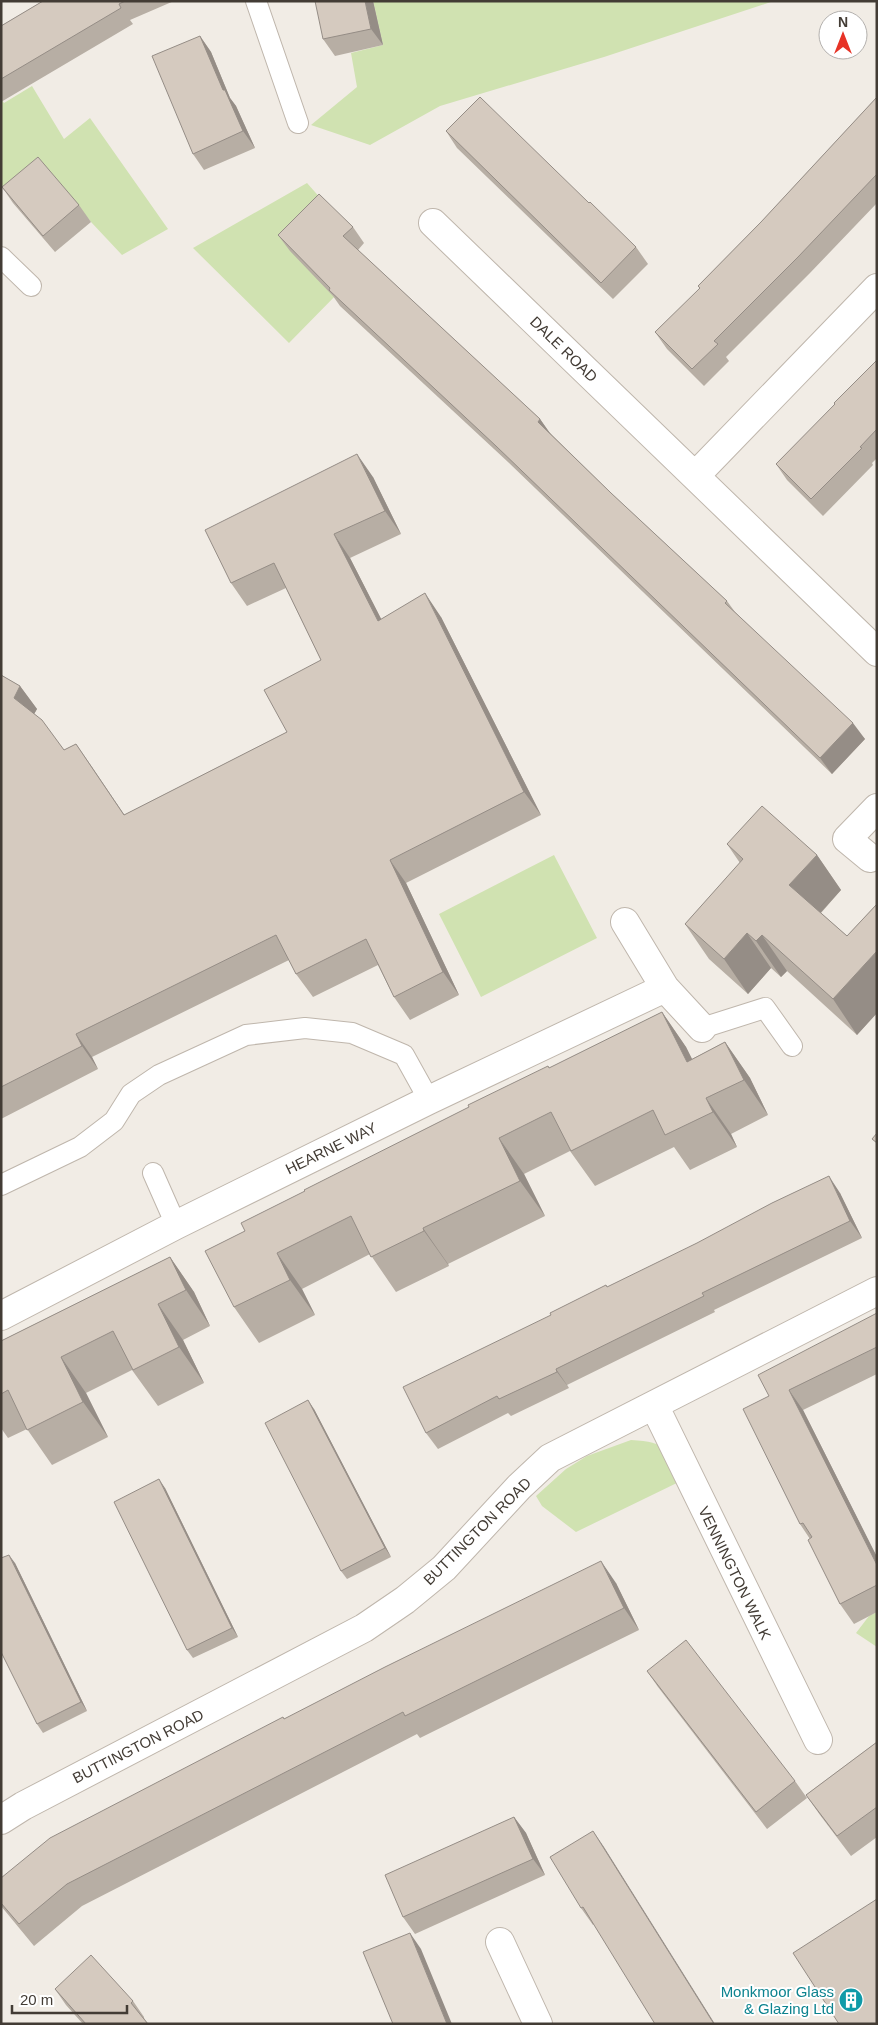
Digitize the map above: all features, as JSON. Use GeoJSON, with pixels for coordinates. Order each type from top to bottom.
{"type":"FeatureCollection","features":[{"type":"Feature","properties":{"kind":"street","name":"DALE ROAD"},"geometry":{"type":"LineString","coordinates":[[432,223],[877,652]]}},
{"type":"Feature","properties":{"kind":"street"},"geometry":{"type":"LineString","coordinates":[[695,476],[877,288]]}},
{"type":"Feature","properties":{"kind":"street"},"geometry":{"type":"LineString","coordinates":[[870,858],[847,839],[877,808]]}},
{"type":"Feature","properties":{"kind":"street"},"geometry":{"type":"LineString","coordinates":[[625,922],[665,988],[702,1028]]}},
{"type":"Feature","properties":{"kind":"street","name":"HEARNE WAY"},"geometry":{"type":"LineString","coordinates":[[1,1316],[176,1225],[429,1100],[665,988]]}},
{"type":"Feature","properties":{"kind":"street","name":"BUTTINGTON ROAD"},"geometry":{"type":"LineString","coordinates":[[1,1820],[32,1801],[364,1628],[405,1600],[444,1568],[519,1487],[550,1458],[877,1291]]}},
{"type":"Feature","properties":{"kind":"street","name":"VENNINGTON WALK"},"geometry":{"type":"LineString","coordinates":[[654,1405],[818,1740]]}},
{"type":"Feature","properties":{"kind":"street"},"geometry":{"type":"LineString","coordinates":[[500,1942],[538,2024]]}},
{"type":"Feature","properties":{"kind":"lane"},"geometry":{"type":"LineString","coordinates":[[256,1],[298,124]]}},
{"type":"Feature","properties":{"kind":"lane"},"geometry":{"type":"LineString","coordinates":[[1,257],[31,286]]}},
{"type":"Feature","properties":{"kind":"lane"},"geometry":{"type":"LineString","coordinates":[[702,1028],[765,1008],[792,1046]]}},
{"type":"Feature","properties":{"kind":"lane"},"geometry":{"type":"LineString","coordinates":[[1,1185],[80,1146],[114,1121],[131,1094],[159,1074],[246,1035],[305,1028],[352,1033],[404,1055],[429,1100]]}},
{"type":"Feature","properties":{"kind":"lane"},"geometry":{"type":"LineString","coordinates":[[153,1173],[176,1225]]}},
{"type":"Feature","properties":{"kind":"green space"},"geometry":{"type":"Polygon","coordinates":[[[373,1],[774,1],[604,57],[440,106],[370,145],[311,125],[357,87],[351,53],[383,45],[373,1]]]}},
{"type":"Feature","properties":{"kind":"green space"},"geometry":{"type":"Polygon","coordinates":[[[32,86],[64,139],[90,118],[168,229],[122,255],[91,222],[50,173],[29,167],[1,189],[1,99],[4,103],[32,86]]]}},
{"type":"Feature","properties":{"kind":"green space"},"geometry":{"type":"Polygon","coordinates":[[[307,183],[331,210],[342,289],[289,343],[193,248],[307,183]]]}},
{"type":"Feature","properties":{"kind":"green space"},"geometry":{"type":"Polygon","coordinates":[[[554,855],[597,938],[481,997],[439,914],[554,855]]]}},
{"type":"Feature","properties":{"kind":"green space"},"geometry":{"type":"Polygon","coordinates":[[[631,1440],[652,1443],[665,1449],[683,1480],[576,1532],[542,1506],[536,1496],[566,1469],[587,1456],[631,1440]]]}},
{"type":"Feature","properties":{"kind":"green space"},"geometry":{"type":"Polygon","coordinates":[[[877,1612],[877,1647],[856,1633],[869,1616],[877,1612]]]}},
{"type":"Feature","properties":{"kind":"building"},"geometry":{"type":"Polygon","coordinates":[[[43,1],[125,1],[119,4],[121,8],[1,79],[1,26],[43,1]]]}},
{"type":"Feature","properties":{"kind":"building"},"geometry":{"type":"Polygon","coordinates":[[[315,1],[365,1],[371,29],[323,39],[315,1]]]}},
{"type":"Feature","properties":{"kind":"building"},"geometry":{"type":"Polygon","coordinates":[[[200,36],[243,131],[193,154],[152,56],[200,36]]]}},
{"type":"Feature","properties":{"kind":"building"},"geometry":{"type":"Polygon","coordinates":[[[480,97],[636,247],[601,283],[446,131],[480,97]]]}},
{"type":"Feature","properties":{"kind":"building"},"geometry":{"type":"Polygon","coordinates":[[[877,97],[877,174],[714,341],[718,344],[692,369],[655,332],[700,288],[698,286],[761,222],[877,97]]]}},
{"type":"Feature","properties":{"kind":"building"},"geometry":{"type":"Polygon","coordinates":[[[38,157],[79,205],[43,236],[2,187],[38,157]]]}},
{"type":"Feature","properties":{"kind":"building"},"geometry":{"type":"Polygon","coordinates":[[[319,194],[353,227],[343,236],[540,419],[538,422],[611,493],[727,601],[725,603],[853,723],[820,758],[496,446],[329,290],[330,288],[278,235],[319,194]]]}},
{"type":"Feature","properties":{"kind":"building"},"geometry":{"type":"Polygon","coordinates":[[[877,360],[877,429],[860,447],[862,448],[811,499],[776,464],[877,360]]]}},
{"type":"Feature","properties":{"kind":"building"},"geometry":{"type":"Polygon","coordinates":[[[357,454],[385,511],[334,534],[378,621],[425,593],[524,792],[390,860],[443,972],[394,997],[366,939],[296,974],[276,935],[76,1034],[82,1046],[1,1087],[1,675],[20,686],[14,698],[42,720],[64,750],[76,744],[124,815],[287,732],[264,690],[321,660],[274,563],[231,583],[205,530],[357,454]]]}},
{"type":"Feature","properties":{"kind":"building"},"geometry":{"type":"Polygon","coordinates":[[[762,806],[817,855],[789,885],[847,936],[877,904],[877,951],[833,999],[762,935],[756,941],[747,933],[724,959],[685,924],[743,859],[727,844],[762,806]]]}},
{"type":"Feature","properties":{"kind":"building"},"geometry":{"type":"Polygon","coordinates":[[[662,1012],[687,1062],[725,1042],[744,1080],[706,1098],[713,1112],[665,1135],[653,1110],[571,1151],[551,1112],[499,1138],[520,1181],[423,1228],[424,1231],[371,1257],[351,1216],[277,1253],[290,1280],[234,1307],[205,1251],[245,1231],[241,1223],[469,1107],[468,1105],[548,1066],[549,1068],[662,1012]]]}},
{"type":"Feature","properties":{"kind":"building"},"geometry":{"type":"Polygon","coordinates":[[[877,1133],[877,1143],[872,1139],[877,1133]]]}},
{"type":"Feature","properties":{"kind":"building"},"geometry":{"type":"Polygon","coordinates":[[[829,1176],[850,1221],[702,1293],[704,1296],[556,1369],[557,1372],[499,1399],[497,1396],[426,1433],[403,1387],[829,1176]]]}},
{"type":"Feature","properties":{"kind":"building"},"geometry":{"type":"Polygon","coordinates":[[[170,1257],[186,1290],[158,1304],[179,1347],[133,1370],[113,1331],[61,1357],[83,1402],[27,1430],[8,1390],[1,1394],[1,1341],[170,1257]]]}},
{"type":"Feature","properties":{"kind":"building"},"geometry":{"type":"Polygon","coordinates":[[[877,1313],[877,1347],[789,1390],[877,1565],[877,1585],[840,1604],[808,1540],[812,1537],[803,1523],[800,1524],[743,1409],[769,1396],[758,1375],[877,1313]]]}},
{"type":"Feature","properties":{"kind":"building"},"geometry":{"type":"Polygon","coordinates":[[[308,1400],[385,1548],[341,1571],[265,1423],[308,1400]]]}},
{"type":"Feature","properties":{"kind":"building"},"geometry":{"type":"Polygon","coordinates":[[[159,1479],[232,1628],[187,1650],[114,1502],[159,1479]]]}},
{"type":"Feature","properties":{"kind":"building"},"geometry":{"type":"Polygon","coordinates":[[[9,1555],[81,1702],[37,1724],[1,1652],[1,1558],[9,1555]]]}},
{"type":"Feature","properties":{"kind":"building"},"geometry":{"type":"Polygon","coordinates":[[[601,1561],[624,1608],[405,1716],[403,1712],[67,1884],[19,1924],[1,1903],[1,1878],[50,1838],[283,1717],[284,1719],[601,1561]]]}},
{"type":"Feature","properties":{"kind":"building"},"geometry":{"type":"Polygon","coordinates":[[[686,1640],[795,1781],[756,1812],[647,1671],[686,1640]]]}},
{"type":"Feature","properties":{"kind":"building"},"geometry":{"type":"Polygon","coordinates":[[[877,1742],[877,1807],[837,1836],[806,1795],[877,1742]]]}},
{"type":"Feature","properties":{"kind":"building"},"geometry":{"type":"Polygon","coordinates":[[[514,1817],[533,1859],[403,1917],[385,1875],[514,1817]]]}},
{"type":"Feature","properties":{"kind":"building"},"geometry":{"type":"Polygon","coordinates":[[[593,1831],[714,2024],[655,2024],[583,1907],[581,1908],[550,1857],[593,1831]]]}},
{"type":"Feature","properties":{"kind":"building","name":"Monkmoor Glass & Glazing Ltd"},"geometry":{"type":"Polygon","coordinates":[[[877,1899],[877,2024],[839,2024],[793,1953],[877,1899]]]}},
{"type":"Feature","properties":{"kind":"building"},"geometry":{"type":"Polygon","coordinates":[[[410,1933],[447,2024],[393,2024],[363,1952],[410,1933]]]}},
{"type":"Feature","properties":{"kind":"building"},"geometry":{"type":"Polygon","coordinates":[[[91,1955],[133,2001],[131,2003],[148,2024],[86,2024],[55,1989],[91,1955]]]}},
{"type":"Feature","properties":{"kind":"place","name":"Monkmoor Glass & Glazing Ltd"},"geometry":{"type":"Point","coordinates":[851,2000]}}]}
